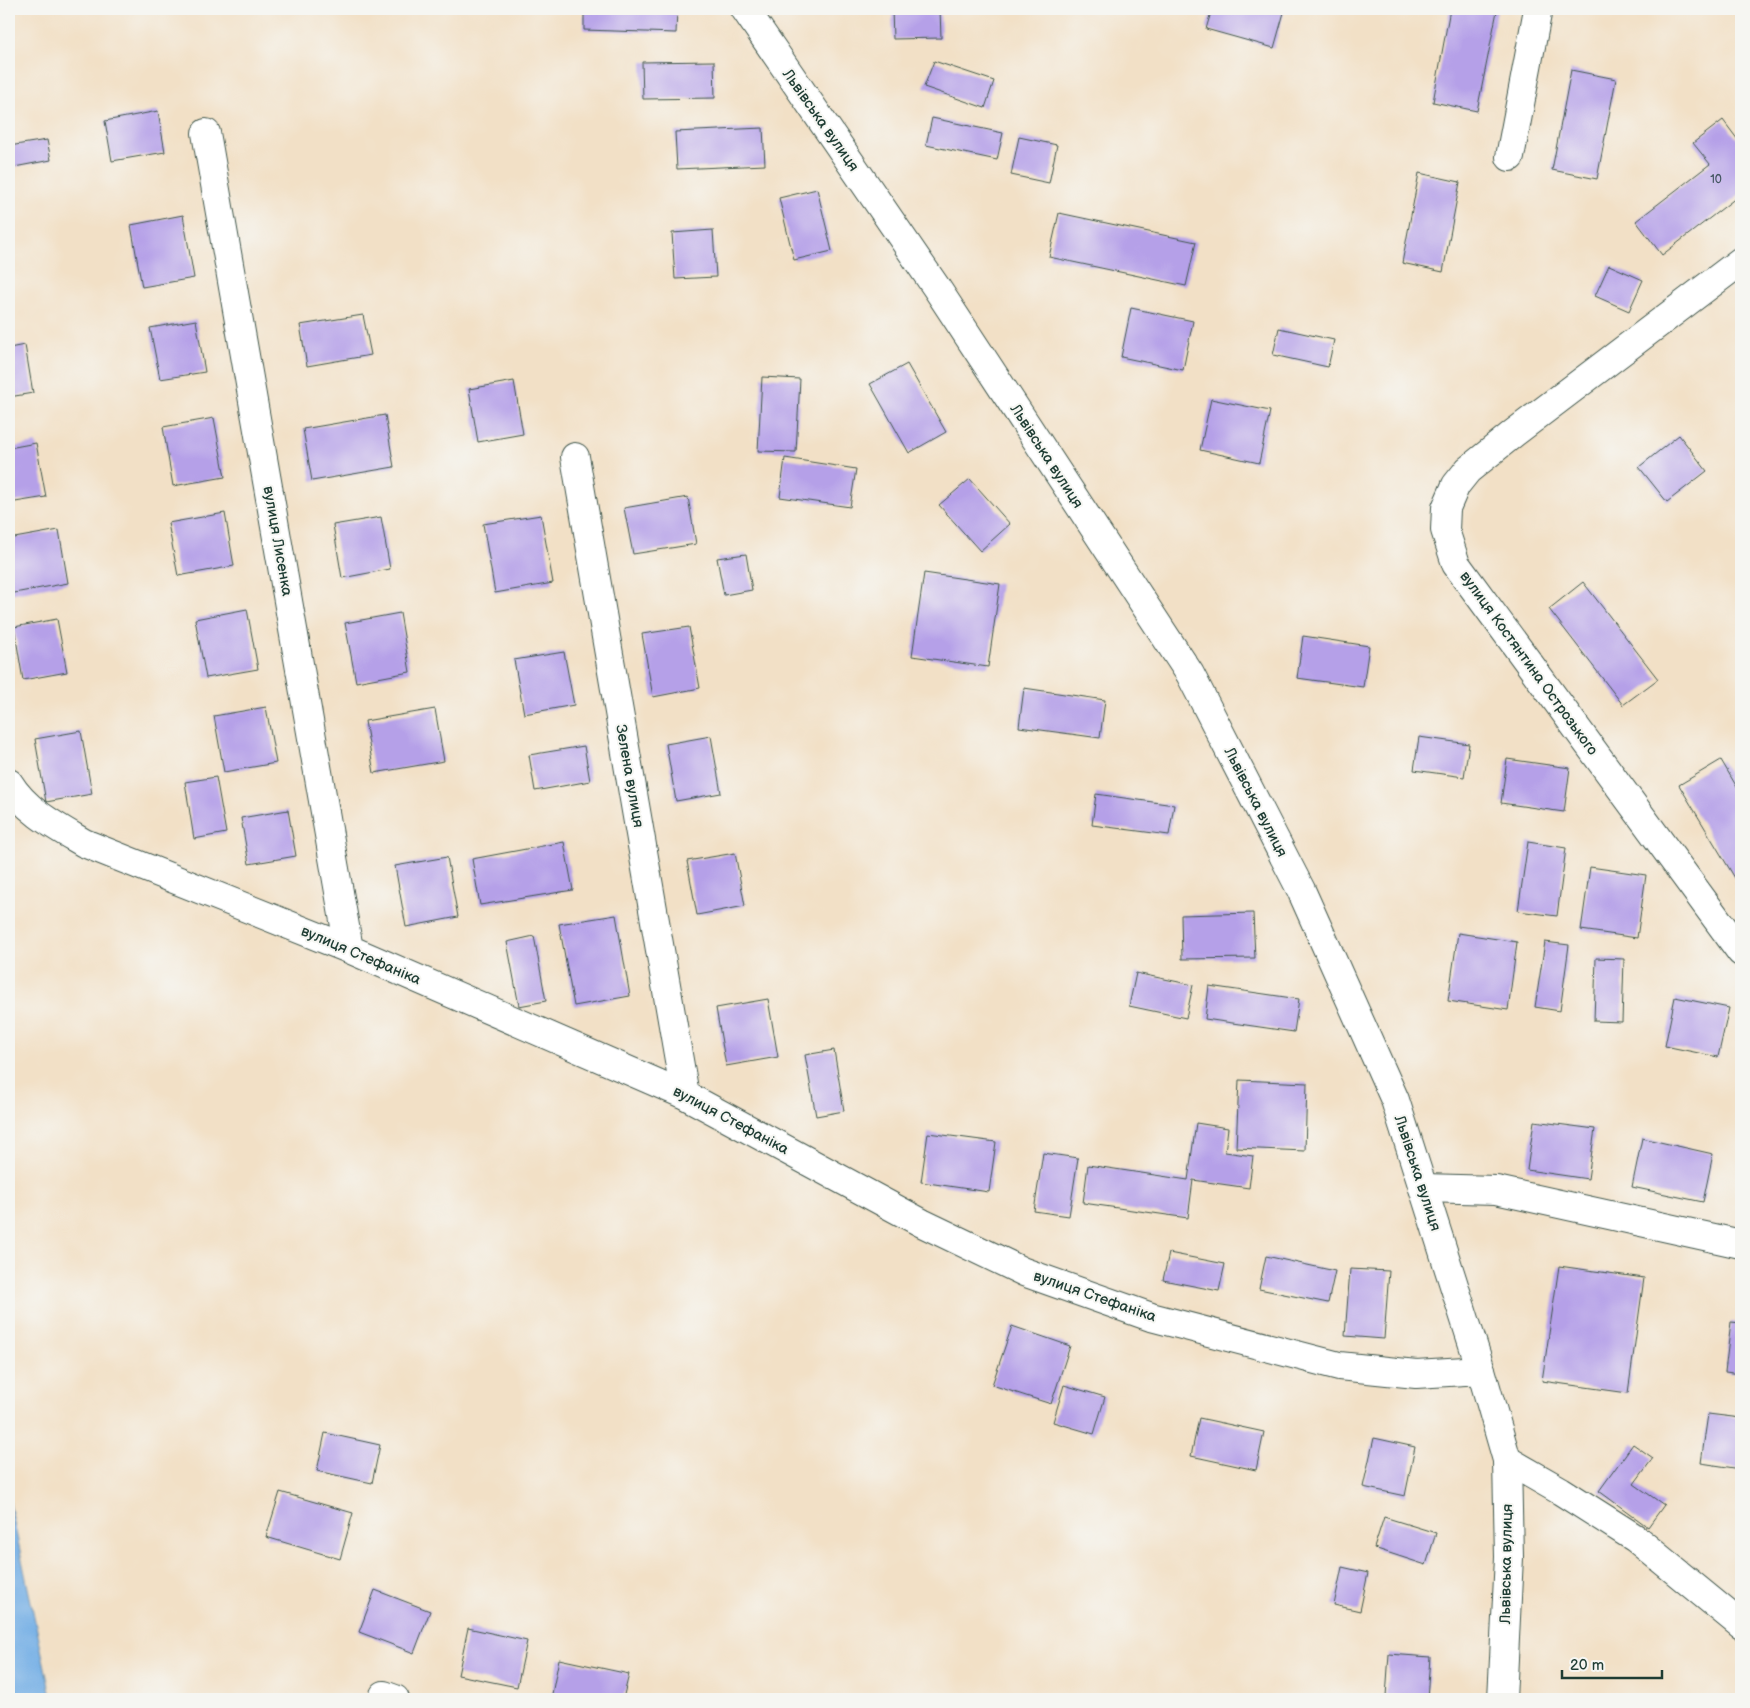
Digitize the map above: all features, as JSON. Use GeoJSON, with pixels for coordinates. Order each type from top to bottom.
{"type":"FeatureCollection","features":[{"type":"Feature","properties":{"kind":"street","name":"Львівська вулиця"},"geometry":{"type":"LineString","coordinates":[[745,9],[936,287],[1190,674],[1301,890],[1395,1100],[1481,1370],[1507,1460],[1509,1558],[1502,1699]]}},
{"type":"Feature","properties":{"kind":"street"},"geometry":{"type":"LineString","coordinates":[[1510,157],[1538,9]]}},
{"type":"Feature","properties":{"kind":"street","name":"вулиця Лисенка"},"geometry":{"type":"LineString","coordinates":[[206,133],[350,949]]}},
{"type":"Feature","properties":{"kind":"street","name":"вулиця Костянтина Острозького"},"geometry":{"type":"LineString","coordinates":[[1741,261],[1468,470],[1456,485],[1446,508],[1445,530],[1456,564],[1741,952]]}},
{"type":"Feature","properties":{"kind":"street","name":"Зелена вулиця"},"geometry":{"type":"LineString","coordinates":[[575,457],[686,1095]]}},
{"type":"Feature","properties":{"kind":"street","name":"вулиця Стефаніка"},"geometry":{"type":"LineString","coordinates":[[9,782],[16,795],[47,821],[84,843],[350,949],[686,1095],[922,1223],[1016,1268],[1150,1317],[1339,1366],[1416,1374],[1481,1370]]}},
{"type":"Feature","properties":{"kind":"street"},"geometry":{"type":"LineString","coordinates":[[1423,1188],[1496,1190],[1741,1244]]}},
{"type":"Feature","properties":{"kind":"street"},"geometry":{"type":"LineString","coordinates":[[1507,1460],[1635,1538],[1741,1625]]}},
{"type":"Feature","properties":{"kind":"water"},"geometry":{"type":"Polygon","coordinates":[[[9,1499],[50,1691],[52,1699],[9,1699],[9,1499]]]}},
{"type":"Feature","properties":{"kind":"building"},"geometry":{"type":"Polygon","coordinates":[[[584,9],[677,9],[676,33],[584,30],[584,9]]]}},
{"type":"Feature","properties":{"kind":"building"},"geometry":{"type":"Polygon","coordinates":[[[892,9],[940,9],[941,38],[893,39],[892,9]]]}},
{"type":"Feature","properties":{"kind":"building"},"geometry":{"type":"Polygon","coordinates":[[[1212,9],[1285,9],[1274,48],[1206,29],[1212,9]]]}},
{"type":"Feature","properties":{"kind":"building"},"geometry":{"type":"Polygon","coordinates":[[[1450,9],[1487,9],[1497,11],[1477,111],[1433,102],[1450,9]]]}},
{"type":"Feature","properties":{"kind":"building"},"geometry":{"type":"Polygon","coordinates":[[[714,61],[715,98],[643,99],[642,62],[714,61]]]}},
{"type":"Feature","properties":{"kind":"building"},"geometry":{"type":"Polygon","coordinates":[[[934,61],[994,81],[985,108],[924,87],[934,61]]]}},
{"type":"Feature","properties":{"kind":"building"},"geometry":{"type":"Polygon","coordinates":[[[1571,70],[1616,79],[1597,179],[1552,170],[1571,70]]]}},
{"type":"Feature","properties":{"kind":"building"},"geometry":{"type":"Polygon","coordinates":[[[158,111],[165,152],[112,161],[105,121],[158,111]]]}},
{"type":"Feature","properties":{"kind":"building"},"geometry":{"type":"Polygon","coordinates":[[[932,118],[1003,133],[997,160],[926,145],[932,118]]]}},
{"type":"Feature","properties":{"kind":"building"},"geometry":{"type":"Polygon","coordinates":[[[1723,120],[1741,144],[1741,194],[1662,255],[1636,221],[1710,164],[1693,143],[1723,120]]]}},
{"type":"Feature","properties":{"kind":"building"},"geometry":{"type":"Polygon","coordinates":[[[763,128],[765,165],[677,169],[675,132],[763,128]]]}},
{"type":"Feature","properties":{"kind":"building"},"geometry":{"type":"Polygon","coordinates":[[[1019,137],[1057,145],[1049,183],[1011,175],[1019,137]]]}},
{"type":"Feature","properties":{"kind":"building"},"geometry":{"type":"Polygon","coordinates":[[[47,140],[51,160],[9,168],[9,146],[47,140]]]}},
{"type":"Feature","properties":{"kind":"building"},"geometry":{"type":"Polygon","coordinates":[[[1419,173],[1460,182],[1443,272],[1402,263],[1419,173]]]}},
{"type":"Feature","properties":{"kind":"building"},"geometry":{"type":"Polygon","coordinates":[[[817,189],[832,251],[794,260],[779,198],[817,189]]]}},
{"type":"Feature","properties":{"kind":"building"},"geometry":{"type":"Polygon","coordinates":[[[1059,213],[1196,242],[1186,286],[1049,257],[1059,213]]]}},
{"type":"Feature","properties":{"kind":"building"},"geometry":{"type":"Polygon","coordinates":[[[183,215],[194,278],[142,287],[131,225],[183,215]]]}},
{"type":"Feature","properties":{"kind":"building"},"geometry":{"type":"Polygon","coordinates":[[[713,230],[716,277],[675,279],[672,233],[713,230]]]}},
{"type":"Feature","properties":{"kind":"building"},"geometry":{"type":"Polygon","coordinates":[[[1609,265],[1643,280],[1629,311],[1595,296],[1609,265]]]}},
{"type":"Feature","properties":{"kind":"building"},"geometry":{"type":"Polygon","coordinates":[[[1131,308],[1193,321],[1183,370],[1121,357],[1131,308]]]}},
{"type":"Feature","properties":{"kind":"building"},"geometry":{"type":"Polygon","coordinates":[[[363,315],[371,355],[307,366],[300,325],[363,315]]]}},
{"type":"Feature","properties":{"kind":"building"},"geometry":{"type":"Polygon","coordinates":[[[196,320],[205,372],[160,379],[150,328],[196,320]]]}},
{"type":"Feature","properties":{"kind":"building"},"geometry":{"type":"Polygon","coordinates":[[[1279,328],[1334,340],[1328,367],[1273,355],[1279,328]]]}},
{"type":"Feature","properties":{"kind":"building"},"geometry":{"type":"Polygon","coordinates":[[[25,345],[33,393],[9,397],[9,348],[25,345]]]}},
{"type":"Feature","properties":{"kind":"building"},"geometry":{"type":"Polygon","coordinates":[[[907,364],[946,432],[909,453],[870,384],[907,364]]]}},
{"type":"Feature","properties":{"kind":"building"},"geometry":{"type":"Polygon","coordinates":[[[762,377],[800,379],[796,452],[758,451],[762,377]]]}},
{"type":"Feature","properties":{"kind":"building"},"geometry":{"type":"Polygon","coordinates":[[[514,381],[523,434],[478,442],[469,389],[514,381]]]}},
{"type":"Feature","properties":{"kind":"building"},"geometry":{"type":"Polygon","coordinates":[[[1211,399],[1270,411],[1259,463],[1200,450],[1211,399]]]}},
{"type":"Feature","properties":{"kind":"building"},"geometry":{"type":"Polygon","coordinates":[[[385,415],[394,467],[312,481],[303,429],[385,415]]]}},
{"type":"Feature","properties":{"kind":"building"},"geometry":{"type":"Polygon","coordinates":[[[214,418],[225,477],[173,486],[163,427],[214,418]]]}},
{"type":"Feature","properties":{"kind":"building"},"geometry":{"type":"Polygon","coordinates":[[[1679,435],[1707,471],[1667,502],[1639,467],[1679,435]]]}},
{"type":"Feature","properties":{"kind":"building"},"geometry":{"type":"Polygon","coordinates":[[[36,443],[46,497],[9,503],[9,448],[36,443]]]}},
{"type":"Feature","properties":{"kind":"building"},"geometry":{"type":"Polygon","coordinates":[[[785,458],[856,469],[850,507],[780,497],[785,458]]]}},
{"type":"Feature","properties":{"kind":"building"},"geometry":{"type":"Polygon","coordinates":[[[970,479],[1010,524],[980,551],[939,505],[970,479]]]}},
{"type":"Feature","properties":{"kind":"building"},"geometry":{"type":"Polygon","coordinates":[[[688,497],[696,544],[633,554],[624,508],[688,497]]]}},
{"type":"Feature","properties":{"kind":"building"},"geometry":{"type":"Polygon","coordinates":[[[225,513],[234,566],[178,576],[168,523],[225,513]]]}},
{"type":"Feature","properties":{"kind":"building"},"geometry":{"type":"Polygon","coordinates":[[[541,515],[553,583],[495,593],[483,524],[541,515]]]}},
{"type":"Feature","properties":{"kind":"building"},"geometry":{"type":"Polygon","coordinates":[[[381,517],[390,569],[342,578],[333,525],[381,517]]]}},
{"type":"Feature","properties":{"kind":"building"},"geometry":{"type":"Polygon","coordinates":[[[59,530],[68,583],[9,594],[9,539],[59,530]]]}},
{"type":"Feature","properties":{"kind":"building"},"geometry":{"type":"Polygon","coordinates":[[[746,554],[752,590],[724,595],[717,558],[746,554]]]}},
{"type":"Feature","properties":{"kind":"building"},"geometry":{"type":"Polygon","coordinates":[[[924,573],[1000,584],[988,667],[912,656],[924,573]]]}},
{"type":"Feature","properties":{"kind":"building"},"geometry":{"type":"Polygon","coordinates":[[[1583,582],[1658,679],[1623,705],[1549,609],[1583,582]]]}},
{"type":"Feature","properties":{"kind":"building"},"geometry":{"type":"Polygon","coordinates":[[[247,609],[258,669],[206,678],[195,619],[247,609]]]}},
{"type":"Feature","properties":{"kind":"building"},"geometry":{"type":"Polygon","coordinates":[[[400,613],[410,672],[356,682],[345,623],[400,613]]]}},
{"type":"Feature","properties":{"kind":"building"},"geometry":{"type":"Polygon","coordinates":[[[57,619],[67,672],[23,680],[14,627],[57,619]]]}},
{"type":"Feature","properties":{"kind":"building"},"geometry":{"type":"Polygon","coordinates":[[[689,627],[700,688],[653,697],[642,634],[689,627]]]}},
{"type":"Feature","properties":{"kind":"building"},"geometry":{"type":"Polygon","coordinates":[[[1303,636],[1369,646],[1363,687],[1297,678],[1303,636]]]}},
{"type":"Feature","properties":{"kind":"building"},"geometry":{"type":"Polygon","coordinates":[[[564,652],[574,705],[524,714],[514,660],[564,652]]]}},
{"type":"Feature","properties":{"kind":"building"},"geometry":{"type":"Polygon","coordinates":[[[1024,688],[1105,700],[1100,738],[1019,727],[1024,688]]]}},
{"type":"Feature","properties":{"kind":"building"},"geometry":{"type":"Polygon","coordinates":[[[266,707],[276,763],[224,772],[214,716],[266,707]]]}},
{"type":"Feature","properties":{"kind":"building"},"geometry":{"type":"Polygon","coordinates":[[[435,709],[444,761],[374,773],[365,721],[435,709]]]}},
{"type":"Feature","properties":{"kind":"building"},"geometry":{"type":"Polygon","coordinates":[[[81,731],[92,794],[46,802],[35,739],[81,731]]]}},
{"type":"Feature","properties":{"kind":"building"},"geometry":{"type":"Polygon","coordinates":[[[711,736],[721,793],[676,801],[666,744],[711,736]]]}},
{"type":"Feature","properties":{"kind":"building"},"geometry":{"type":"Polygon","coordinates":[[[1419,737],[1469,744],[1464,777],[1414,770],[1419,737]]]}},
{"type":"Feature","properties":{"kind":"building"},"geometry":{"type":"Polygon","coordinates":[[[584,746],[590,781],[535,791],[529,755],[584,746]]]}},
{"type":"Feature","properties":{"kind":"building"},"geometry":{"type":"Polygon","coordinates":[[[1507,759],[1570,768],[1564,812],[1501,803],[1507,759]]]}},
{"type":"Feature","properties":{"kind":"building"},"geometry":{"type":"Polygon","coordinates":[[[1721,760],[1741,794],[1741,888],[1679,785],[1721,760]]]}},
{"type":"Feature","properties":{"kind":"building"},"geometry":{"type":"Polygon","coordinates":[[[216,777],[226,833],[194,839],[185,782],[216,777]]]}},
{"type":"Feature","properties":{"kind":"building"},"geometry":{"type":"Polygon","coordinates":[[[1096,794],[1174,805],[1169,835],[1092,825],[1096,794]]]}},
{"type":"Feature","properties":{"kind":"building"},"geometry":{"type":"Polygon","coordinates":[[[288,810],[296,856],[249,864],[241,818],[288,810]]]}},
{"type":"Feature","properties":{"kind":"building"},"geometry":{"type":"Polygon","coordinates":[[[564,842],[573,890],[480,905],[472,859],[564,842]]]}},
{"type":"Feature","properties":{"kind":"building"},"geometry":{"type":"Polygon","coordinates":[[[1528,842],[1566,848],[1557,916],[1518,911],[1528,842]]]}},
{"type":"Feature","properties":{"kind":"building"},"geometry":{"type":"Polygon","coordinates":[[[735,853],[745,906],[697,915],[687,861],[735,853]]]}},
{"type":"Feature","properties":{"kind":"building"},"geometry":{"type":"Polygon","coordinates":[[[447,857],[458,917],[406,927],[395,866],[447,857]]]}},
{"type":"Feature","properties":{"kind":"building"},"geometry":{"type":"Polygon","coordinates":[[[1590,867],[1646,875],[1637,938],[1581,930],[1590,867]]]}},
{"type":"Feature","properties":{"kind":"building"},"geometry":{"type":"Polygon","coordinates":[[[1253,913],[1255,958],[1182,959],[1181,915],[1253,913]]]}},
{"type":"Feature","properties":{"kind":"building"},"geometry":{"type":"Polygon","coordinates":[[[616,915],[630,996],[574,1006],[559,924],[616,915]]]}},
{"type":"Feature","properties":{"kind":"building"},"geometry":{"type":"Polygon","coordinates":[[[1458,933],[1517,942],[1508,1010],[1448,1001],[1458,933]]]}},
{"type":"Feature","properties":{"kind":"building"},"geometry":{"type":"Polygon","coordinates":[[[534,936],[546,1001],[519,1006],[507,942],[534,936]]]}},
{"type":"Feature","properties":{"kind":"building"},"geometry":{"type":"Polygon","coordinates":[[[1545,942],[1569,945],[1560,1011],[1535,1007],[1545,942]]]}},
{"type":"Feature","properties":{"kind":"building"},"geometry":{"type":"Polygon","coordinates":[[[1596,958],[1624,959],[1622,1022],[1594,1021],[1596,958]]]}},
{"type":"Feature","properties":{"kind":"building"},"geometry":{"type":"Polygon","coordinates":[[[1136,973],[1193,985],[1186,1018],[1129,1006],[1136,973]]]}},
{"type":"Feature","properties":{"kind":"building"},"geometry":{"type":"Polygon","coordinates":[[[1209,986],[1299,999],[1294,1032],[1205,1019],[1209,986]]]}},
{"type":"Feature","properties":{"kind":"building"},"geometry":{"type":"Polygon","coordinates":[[[1675,997],[1729,1008],[1718,1057],[1665,1046],[1675,997]]]}},
{"type":"Feature","properties":{"kind":"building"},"geometry":{"type":"Polygon","coordinates":[[[768,999],[778,1057],[726,1066],[716,1008],[768,999]]]}},
{"type":"Feature","properties":{"kind":"building"},"geometry":{"type":"Polygon","coordinates":[[[834,1050],[844,1111],[816,1116],[805,1055],[834,1050]]]}},
{"type":"Feature","properties":{"kind":"building"},"geometry":{"type":"Polygon","coordinates":[[[1239,1080],[1307,1083],[1305,1151],[1236,1148],[1239,1080]]]}},
{"type":"Feature","properties":{"kind":"building"},"geometry":{"type":"Polygon","coordinates":[[[1534,1121],[1595,1129],[1588,1179],[1527,1170],[1534,1121]]]}},
{"type":"Feature","properties":{"kind":"building"},"geometry":{"type":"Polygon","coordinates":[[[1196,1123],[1228,1128],[1225,1152],[1253,1156],[1249,1188],[1193,1180],[1188,1218],[1083,1203],[1088,1165],[1188,1180],[1196,1123]]]}},
{"type":"Feature","properties":{"kind":"building"},"geometry":{"type":"Polygon","coordinates":[[[928,1133],[996,1142],[989,1192],[921,1182],[928,1133]]]}},
{"type":"Feature","properties":{"kind":"building"},"geometry":{"type":"Polygon","coordinates":[[[1642,1138],[1713,1154],[1703,1202],[1632,1187],[1642,1138]]]}},
{"type":"Feature","properties":{"kind":"building"},"geometry":{"type":"Polygon","coordinates":[[[1043,1153],[1078,1158],[1069,1216],[1034,1211],[1043,1153]]]}},
{"type":"Feature","properties":{"kind":"building"},"geometry":{"type":"Polygon","coordinates":[[[1169,1253],[1225,1264],[1219,1291],[1163,1280],[1169,1253]]]}},
{"type":"Feature","properties":{"kind":"building"},"geometry":{"type":"Polygon","coordinates":[[[1266,1256],[1335,1271],[1328,1303],[1259,1289],[1266,1256]]]}},
{"type":"Feature","properties":{"kind":"building"},"geometry":{"type":"Polygon","coordinates":[[[1559,1266],[1644,1278],[1628,1393],[1542,1381],[1559,1266]]]}},
{"type":"Feature","properties":{"kind":"building"},"geometry":{"type":"Polygon","coordinates":[[[1350,1269],[1389,1271],[1384,1339],[1345,1336],[1350,1269]]]}},
{"type":"Feature","properties":{"kind":"building"},"geometry":{"type":"Polygon","coordinates":[[[1731,1322],[1741,1323],[1741,1374],[1725,1372],[1731,1322]]]}},
{"type":"Feature","properties":{"kind":"building"},"geometry":{"type":"Polygon","coordinates":[[[1012,1326],[1070,1346],[1051,1404],[992,1385],[1012,1326]]]}},
{"type":"Feature","properties":{"kind":"building"},"geometry":{"type":"Polygon","coordinates":[[[1064,1385],[1105,1397],[1094,1434],[1053,1422],[1064,1385]]]}},
{"type":"Feature","properties":{"kind":"building"},"geometry":{"type":"Polygon","coordinates":[[[1708,1414],[1741,1418],[1741,1469],[1701,1463],[1708,1414]]]}},
{"type":"Feature","properties":{"kind":"building"},"geometry":{"type":"Polygon","coordinates":[[[1199,1418],[1264,1432],[1256,1470],[1191,1456],[1199,1418]]]}},
{"type":"Feature","properties":{"kind":"building"},"geometry":{"type":"Polygon","coordinates":[[[325,1433],[380,1445],[372,1483],[317,1471],[325,1433]]]}},
{"type":"Feature","properties":{"kind":"building"},"geometry":{"type":"Polygon","coordinates":[[[1374,1438],[1415,1447],[1405,1496],[1363,1487],[1374,1438]]]}},
{"type":"Feature","properties":{"kind":"building"},"geometry":{"type":"Polygon","coordinates":[[[1633,1444],[1653,1458],[1634,1484],[1664,1505],[1648,1527],[1599,1491],[1633,1444]]]}},
{"type":"Feature","properties":{"kind":"building"},"geometry":{"type":"Polygon","coordinates":[[[280,1492],[353,1513],[340,1559],[266,1537],[280,1492]]]}},
{"type":"Feature","properties":{"kind":"building"},"geometry":{"type":"Polygon","coordinates":[[[1384,1517],[1436,1533],[1426,1565],[1374,1548],[1384,1517]]]}},
{"type":"Feature","properties":{"kind":"building"},"geometry":{"type":"Polygon","coordinates":[[[1342,1567],[1368,1573],[1360,1611],[1334,1605],[1342,1567]]]}},
{"type":"Feature","properties":{"kind":"building"},"geometry":{"type":"Polygon","coordinates":[[[375,1590],[430,1611],[414,1653],[359,1632],[375,1590]]]}},
{"type":"Feature","properties":{"kind":"building"},"geometry":{"type":"Polygon","coordinates":[[[468,1628],[527,1641],[517,1687],[458,1675],[468,1628]]]}},
{"type":"Feature","properties":{"kind":"building"},"geometry":{"type":"Polygon","coordinates":[[[1389,1654],[1430,1657],[1427,1699],[1386,1696],[1389,1654]]]}},
{"type":"Feature","properties":{"kind":"building"},"geometry":{"type":"Polygon","coordinates":[[[559,1659],[629,1674],[623,1699],[551,1699],[559,1659]]]}}]}
